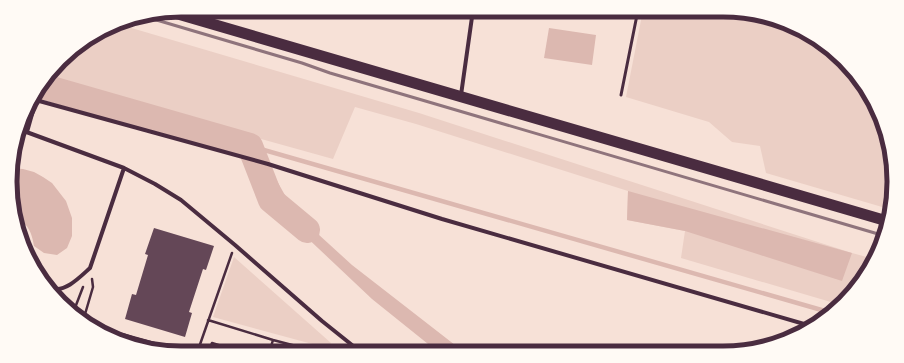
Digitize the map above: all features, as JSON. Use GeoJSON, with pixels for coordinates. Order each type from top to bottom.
{"type":"FeatureCollection","features":[{"type":"Feature","properties":{"kind":"highway"},"geometry":{"type":"LineString","coordinates":[[193,17],[882,220]]}},
{"type":"Feature","properties":{"kind":"street"},"geometry":{"type":"LineString","coordinates":[[461,97],[471,17]]}},
{"type":"Feature","properties":{"kind":"street"},"geometry":{"type":"LineString","coordinates":[[38,101],[268,164],[442,219],[805,324]]}},
{"type":"Feature","properties":{"kind":"street"},"geometry":{"type":"LineString","coordinates":[[30,120],[27,132],[124,168],[155,184],[181,200],[322,321],[354,346]]}},
{"type":"Feature","properties":{"kind":"street"},"geometry":{"type":"LineString","coordinates":[[57,289],[77,280],[90,268],[124,168]]}},
{"type":"Feature","properties":{"kind":"lane"},"geometry":{"type":"LineString","coordinates":[[621,95],[637,17]]}},
{"type":"Feature","properties":{"kind":"path"},"geometry":{"type":"LineString","coordinates":[[200,346],[235,246]]}},
{"type":"Feature","properties":{"kind":"path"},"geometry":{"type":"LineString","coordinates":[[75,307],[90,268]]}},
{"type":"Feature","properties":{"kind":"path"},"geometry":{"type":"LineString","coordinates":[[85,315],[93,287],[90,268]]}},
{"type":"Feature","properties":{"kind":"path"},"geometry":{"type":"LineString","coordinates":[[208,320],[296,346]]}},
{"type":"Feature","properties":{"kind":"path"},"geometry":{"type":"LineString","coordinates":[[121,334],[162,345]]}},
{"type":"Feature","properties":{"kind":"path"},"geometry":{"type":"LineString","coordinates":[[271,346],[273,340]]}},
{"type":"Feature","properties":{"kind":"path"},"geometry":{"type":"LineString","coordinates":[[211,346],[212,343],[222,346]]}},
{"type":"Feature","properties":{"kind":"shaded area"},"geometry":{"type":"Polygon","coordinates":[[[642,17],[744,18],[775,26],[795,34],[823,51],[839,65],[853,81],[865,99],[878,129],[884,149],[887,171],[885,208],[766,173],[760,146],[732,142],[709,122],[626,97],[642,17]]]}},
{"type":"Feature","properties":{"kind":"shaded area"},"geometry":{"type":"Polygon","coordinates":[[[127,27],[419,113],[868,257],[853,282],[834,303],[681,258],[685,231],[627,220],[628,191],[416,124],[355,107],[333,159],[52,80],[65,65],[81,51],[99,39],[127,27]]]}},
{"type":"Feature","properties":{"kind":"shaded area"},"geometry":{"type":"Polygon","coordinates":[[[549,28],[596,35],[592,65],[544,58],[549,28]]]}},
{"type":"Feature","properties":{"kind":"shaded area"},"geometry":{"type":"Polygon","coordinates":[[[17,168],[34,172],[52,183],[66,201],[72,218],[72,236],[67,248],[57,255],[44,253],[34,246],[32,237],[23,222],[18,203],[17,168]]]}},
{"type":"Feature","properties":{"kind":"shaded area"},"geometry":{"type":"Polygon","coordinates":[[[266,178],[277,181],[295,213],[352,265],[456,346],[431,346],[372,299],[283,215],[266,178]]]}},
{"type":"Feature","properties":{"kind":"shaded area"},"geometry":{"type":"Polygon","coordinates":[[[628,191],[852,253],[842,281],[685,231],[627,220],[628,191]]]}},
{"type":"Feature","properties":{"kind":"shaded area"},"geometry":{"type":"Polygon","coordinates":[[[234,257],[331,343],[329,346],[320,346],[213,317],[234,257]]]}},
{"type":"Feature","properties":{"kind":"building"},"geometry":{"type":"Polygon","coordinates":[[[154,228],[214,246],[206,270],[203,269],[189,312],[192,313],[185,337],[125,319],[132,294],[136,295],[148,255],[145,254],[154,228]]]}},
{"type":"Feature","properties":{"kind":"waterway"},"geometry":{"type":"LineString","coordinates":[[47,88],[250,146],[271,200],[307,230]]}},
{"type":"Feature","properties":{"kind":"waterway"},"geometry":{"type":"LineString","coordinates":[[250,146],[824,311]]}},
{"type":"Feature","properties":{"kind":"railway"},"geometry":{"type":"LineString","coordinates":[[154,19],[302,63],[330,73],[878,234]]}}]}
